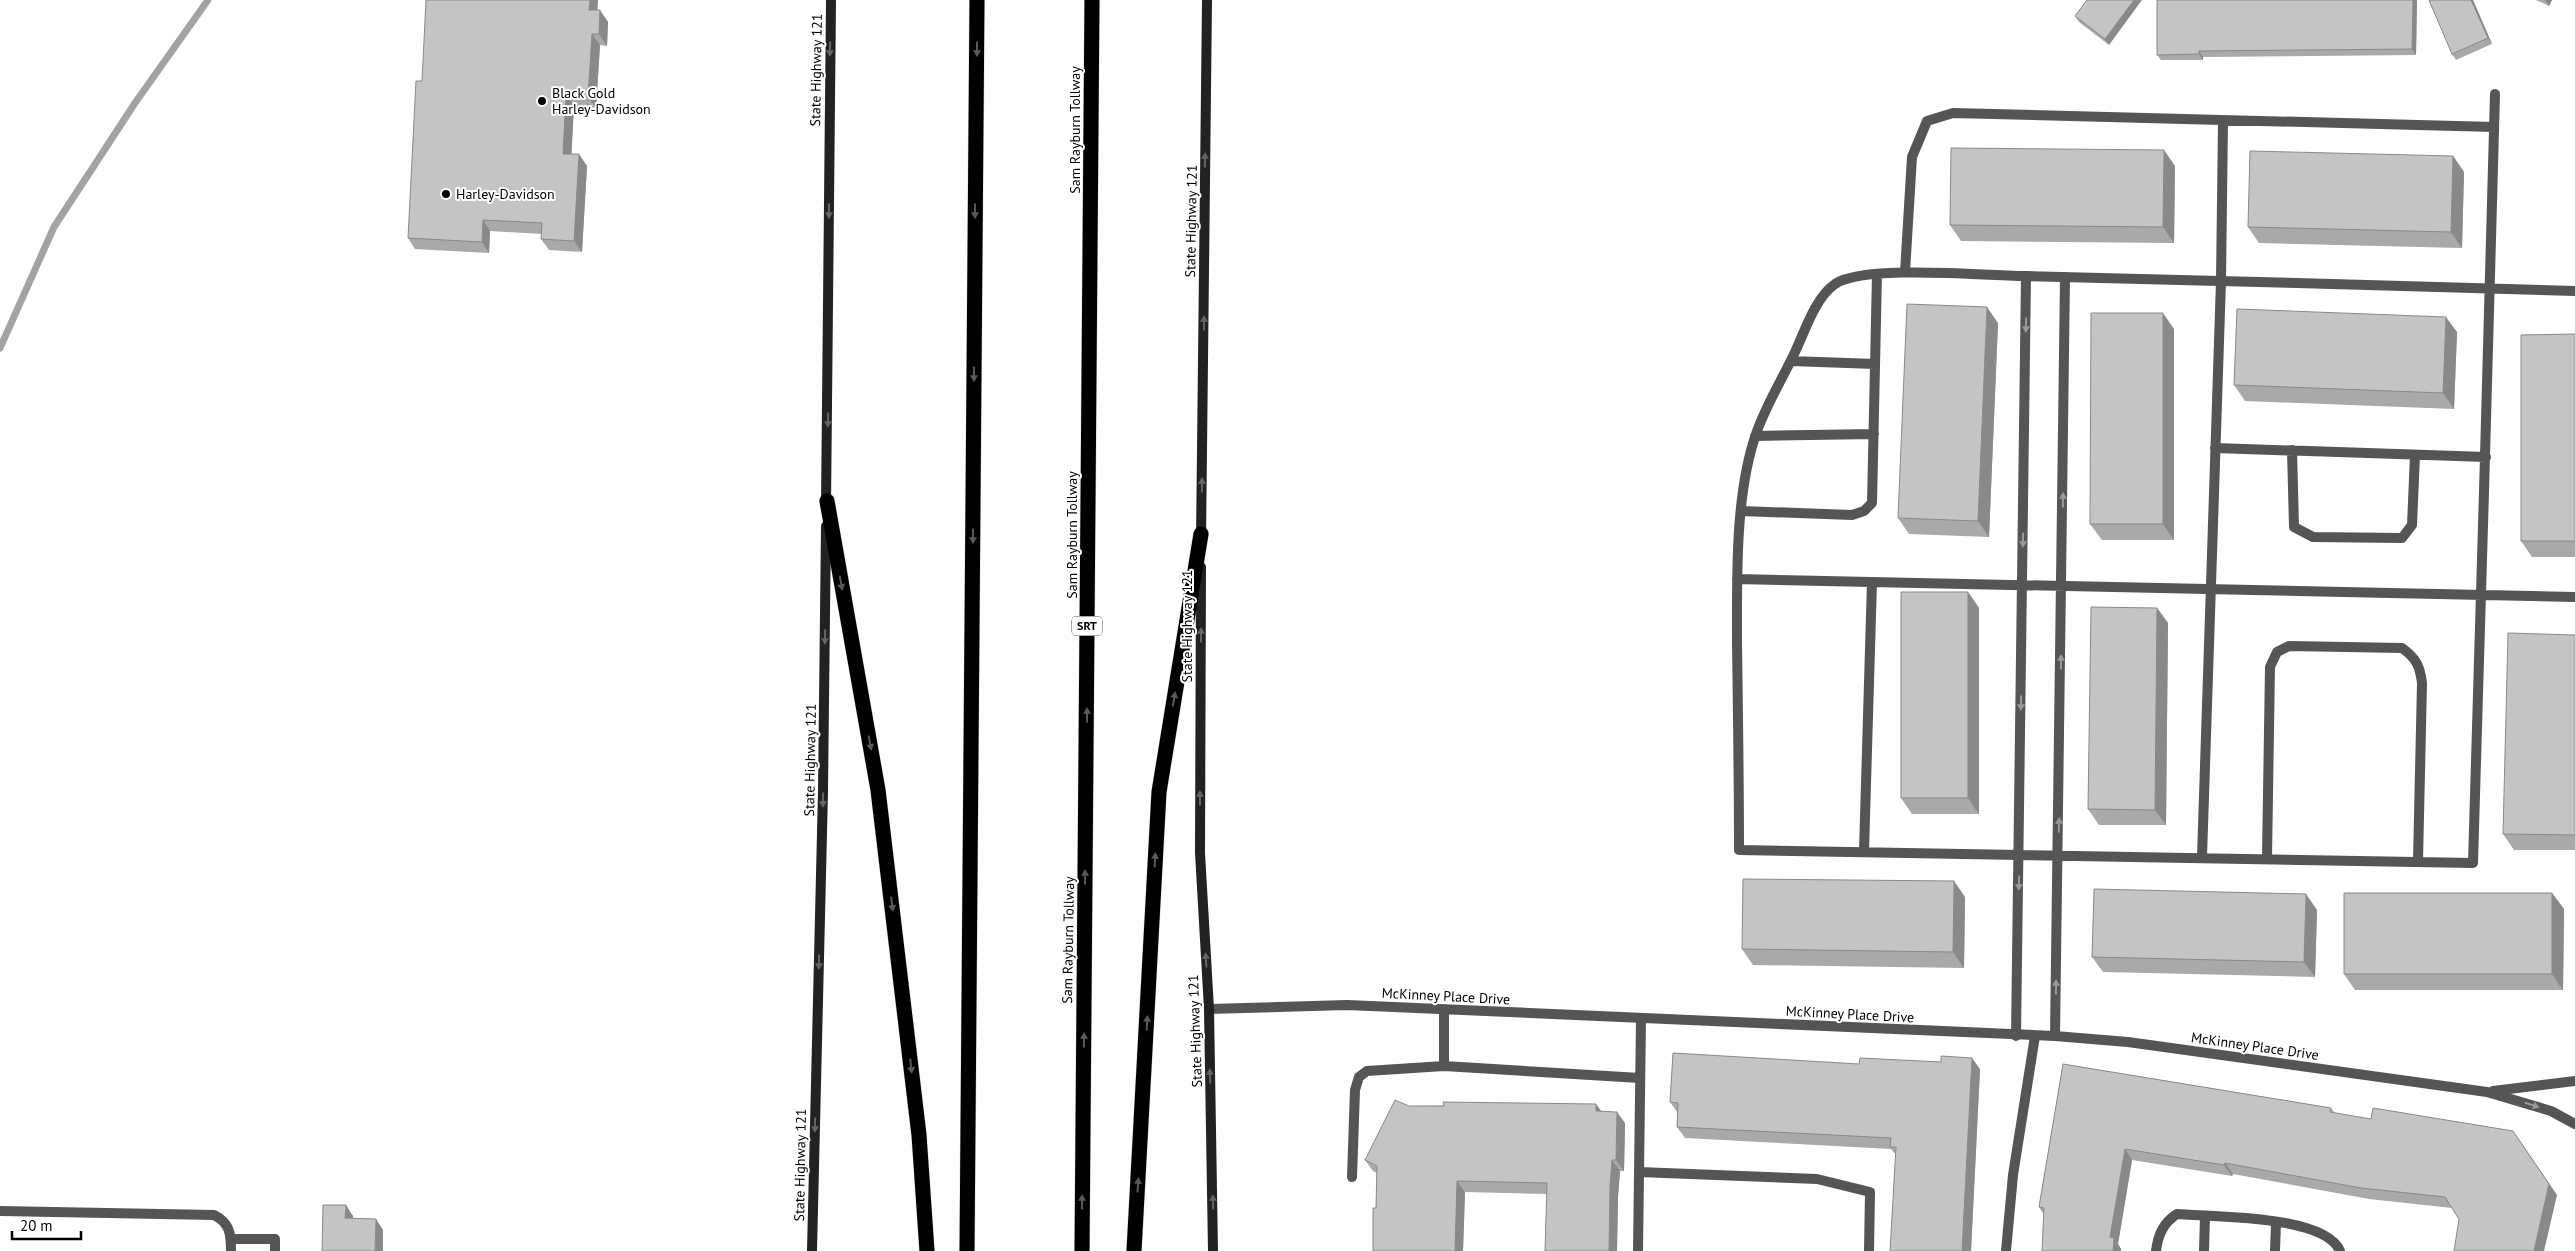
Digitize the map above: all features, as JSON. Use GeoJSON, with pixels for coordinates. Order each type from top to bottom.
{"type":"FeatureCollection","features":[{"type":"Feature","properties":{"kind":"highway"},"geometry":{"type":"LineString","coordinates":[[967,1251],[977,0]]}},
{"type":"Feature","properties":{"kind":"highway","name":"Sam Rayburn Tollway"},"geometry":{"type":"LineString","coordinates":[[1082,1251],[1092,0]]}},
{"type":"Feature","properties":{"kind":"highway"},"geometry":{"type":"LineString","coordinates":[[826,501],[878,790],[918,1135],[927,1251]]}},
{"type":"Feature","properties":{"kind":"highway"},"geometry":{"type":"LineString","coordinates":[[1134,1251],[1159,792],[1201,534]]}},
{"type":"Feature","properties":{"kind":"main road","name":"State Highway 121"},"geometry":{"type":"LineString","coordinates":[[812,1251],[823,791],[831,0]]}},
{"type":"Feature","properties":{"kind":"main road","name":"State Highway 121"},"geometry":{"type":"LineString","coordinates":[[1207,0],[1201,534],[1200,853],[1208,1009],[1213,1251]]}},
{"type":"Feature","properties":{"kind":"street"},"geometry":{"type":"LineString","coordinates":[[2494,94],[2494,127],[2490,288],[2486,457],[2473,863],[1739,850],[1737,580],[1744,483],[1755,436],[1819,302],[1836,283],[1862,276],[1905,272],[2490,288],[2575,291]]}},
{"type":"Feature","properties":{"kind":"street"},"geometry":{"type":"LineString","coordinates":[[1905,272],[1912,157],[1927,121],[1953,113],[2494,127]]}},
{"type":"Feature","properties":{"kind":"street"},"geometry":{"type":"LineString","coordinates":[[2202,857],[2221,281],[2224,120]]}},
{"type":"Feature","properties":{"kind":"street"},"geometry":{"type":"LineString","coordinates":[[1742,512],[1852,515],[1864,511],[1872,503],[1877,274]]}},
{"type":"Feature","properties":{"kind":"street"},"geometry":{"type":"LineString","coordinates":[[2016,1036],[2026,276]]}},
{"type":"Feature","properties":{"kind":"street"},"geometry":{"type":"LineString","coordinates":[[2055,1036],[2065,277]]}},
{"type":"Feature","properties":{"kind":"street"},"geometry":{"type":"LineString","coordinates":[[1791,361],[1875,364]]}},
{"type":"Feature","properties":{"kind":"street"},"geometry":{"type":"LineString","coordinates":[[1755,436],[1874,434]]}},
{"type":"Feature","properties":{"kind":"street"},"geometry":{"type":"LineString","coordinates":[[2215,448],[2486,457]]}},
{"type":"Feature","properties":{"kind":"street"},"geometry":{"type":"LineString","coordinates":[[2292,450],[2294,527],[2313,537],[2402,538],[2412,525],[2415,454]]}},
{"type":"Feature","properties":{"kind":"street"},"geometry":{"type":"LineString","coordinates":[[1737,580],[2575,597]]}},
{"type":"Feature","properties":{"kind":"street"},"geometry":{"type":"LineString","coordinates":[[1864,852],[1872,582]]}},
{"type":"Feature","properties":{"kind":"street"},"geometry":{"type":"LineString","coordinates":[[2267,858],[2270,667],[2277,652],[2289,646],[2402,648],[2412,656],[2420,667],[2422,683],[2418,861]]}},
{"type":"Feature","properties":{"kind":"street","name":"McKinney Place Drive"},"geometry":{"type":"LineString","coordinates":[[1208,1009],[1347,1006],[2016,1036],[2055,1036],[2128,1042],[2487,1092],[2551,1111],[2575,1124]]}},
{"type":"Feature","properties":{"kind":"street"},"geometry":{"type":"LineString","coordinates":[[1444,1010],[1444,1066]]}},
{"type":"Feature","properties":{"kind":"street"},"geometry":{"type":"LineString","coordinates":[[1638,1251],[1641,1019]]}},
{"type":"Feature","properties":{"kind":"street"},"geometry":{"type":"LineString","coordinates":[[2006,1251],[2013,1175],[2034,1036]]}},
{"type":"Feature","properties":{"kind":"street"},"geometry":{"type":"LineString","coordinates":[[1352,1176],[1355,1090],[1359,1077],[1367,1071],[1444,1066],[1640,1078]]}},
{"type":"Feature","properties":{"kind":"street","name":"McKinney Place Drive"},"geometry":{"type":"LineString","coordinates":[[2487,1092],[2575,1081]]}},
{"type":"Feature","properties":{"kind":"street"},"geometry":{"type":"LineString","coordinates":[[1639,1172],[1817,1179],[1870,1192],[1869,1251]]}},
{"type":"Feature","properties":{"kind":"street"},"geometry":{"type":"LineString","coordinates":[[0,1211],[206,1214],[222,1219],[228,1225],[231,1251]]}},
{"type":"Feature","properties":{"kind":"street"},"geometry":{"type":"LineString","coordinates":[[2156,1251],[2157,1240],[2166,1221],[2177,1214],[2293,1223],[2317,1231],[2337,1244],[2340,1251]]}},
{"type":"Feature","properties":{"kind":"street"},"geometry":{"type":"LineString","coordinates":[[2204,1251],[2206,1216]]}},
{"type":"Feature","properties":{"kind":"street"},"geometry":{"type":"LineString","coordinates":[[2275,1251],[2276,1222]]}},
{"type":"Feature","properties":{"kind":"street"},"geometry":{"type":"LineString","coordinates":[[231,1239],[275,1239],[275,1251]]}},
{"type":"Feature","properties":{"kind":"building"},"geometry":{"type":"Polygon","coordinates":[[[426,0],[590,0],[589,10],[600,10],[599,34],[592,34],[588,97],[566,95],[563,154],[579,154],[574,241],[541,239],[542,223],[483,220],[482,242],[408,238],[416,81],[422,81],[426,0]]]}},
{"type":"Feature","properties":{"kind":"building"},"geometry":{"type":"Polygon","coordinates":[[[2087,0],[2134,0],[2105,39],[2075,16],[2087,0]]]}},
{"type":"Feature","properties":{"kind":"building"},"geometry":{"type":"Polygon","coordinates":[[[2157,0],[2413,0],[2412,49],[2199,51],[2199,54],[2157,55],[2157,0]]]}},
{"type":"Feature","properties":{"kind":"building"},"geometry":{"type":"Polygon","coordinates":[[[2429,0],[2471,0],[2488,38],[2452,54],[2429,0]]]}},
{"type":"Feature","properties":{"kind":"building"},"geometry":{"type":"Polygon","coordinates":[[[1951,148],[2164,150],[2163,227],[1950,225],[1951,148]]]}},
{"type":"Feature","properties":{"kind":"building"},"geometry":{"type":"Polygon","coordinates":[[[2250,151],[2453,156],[2451,232],[2248,227],[2250,151]]]}},
{"type":"Feature","properties":{"kind":"building"},"geometry":{"type":"Polygon","coordinates":[[[1907,304],[1987,307],[1978,521],[1898,518],[1907,304]]]}},
{"type":"Feature","properties":{"kind":"building"},"geometry":{"type":"Polygon","coordinates":[[[2237,309],[2446,317],[2443,393],[2234,385],[2237,309]]]}},
{"type":"Feature","properties":{"kind":"building"},"geometry":{"type":"Polygon","coordinates":[[[2091,313],[2163,313],[2163,524],[2090,524],[2091,313]]]}},
{"type":"Feature","properties":{"kind":"building"},"geometry":{"type":"Polygon","coordinates":[[[2575,334],[2575,541],[2521,541],[2521,335],[2575,334]]]}},
{"type":"Feature","properties":{"kind":"building"},"geometry":{"type":"Polygon","coordinates":[[[1901,592],[1968,592],[1968,798],[1901,798],[1901,592]]]}},
{"type":"Feature","properties":{"kind":"building"},"geometry":{"type":"Polygon","coordinates":[[[2091,607],[2157,608],[2155,810],[2088,809],[2091,607]]]}},
{"type":"Feature","properties":{"kind":"building"},"geometry":{"type":"Polygon","coordinates":[[[2508,633],[2575,635],[2575,835],[2503,834],[2508,633]]]}},
{"type":"Feature","properties":{"kind":"building"},"geometry":{"type":"Polygon","coordinates":[[[1743,879],[1954,881],[1953,952],[1742,949],[1743,879]]]}},
{"type":"Feature","properties":{"kind":"building"},"geometry":{"type":"Polygon","coordinates":[[[2094,889],[2306,894],[2304,962],[2092,957],[2094,889]]]}},
{"type":"Feature","properties":{"kind":"building"},"geometry":{"type":"Polygon","coordinates":[[[2344,893],[2552,893],[2552,974],[2344,974],[2344,893]]]}},
{"type":"Feature","properties":{"kind":"building"},"geometry":{"type":"Polygon","coordinates":[[[1673,1053],[1859,1064],[1860,1058],[1941,1062],[1941,1056],[1972,1058],[1962,1251],[1890,1251],[1896,1147],[1890,1147],[1891,1138],[1677,1127],[1678,1103],[1670,1102],[1673,1053]]]}},
{"type":"Feature","properties":{"kind":"building"},"geometry":{"type":"Polygon","coordinates":[[[2063,1064],[2331,1108],[2330,1112],[2371,1119],[2373,1108],[2513,1131],[2549,1184],[2534,1251],[2454,1251],[2459,1219],[2445,1197],[2361,1188],[2225,1163],[2224,1165],[2125,1149],[2110,1237],[2114,1238],[2113,1251],[2042,1251],[2044,1208],[2039,1207],[2063,1064]]]}},
{"type":"Feature","properties":{"kind":"building"},"geometry":{"type":"Polygon","coordinates":[[[1395,1100],[1409,1106],[1444,1106],[1443,1102],[1596,1104],[1596,1111],[1617,1112],[1616,1160],[1612,1160],[1610,1186],[1609,1251],[1545,1251],[1547,1183],[1457,1181],[1455,1251],[1373,1251],[1373,1208],[1376,1208],[1377,1166],[1365,1160],[1395,1100]]]}},
{"type":"Feature","properties":{"kind":"building"},"geometry":{"type":"Polygon","coordinates":[[[323,1205],[346,1205],[345,1218],[376,1219],[375,1251],[322,1251],[323,1205]]]}},
{"type":"Feature","properties":{"kind":"waterway"},"geometry":{"type":"LineString","coordinates":[[0,348],[54,227],[135,103],[208,0]]}},
{"type":"Feature","properties":{"kind":"place","name":"Black Gold Harley-Davidson"},"geometry":{"type":"Point","coordinates":[542,101]}},
{"type":"Feature","properties":{"kind":"place","name":"Harley-Davidson"},"geometry":{"type":"Point","coordinates":[446,194]}}]}
